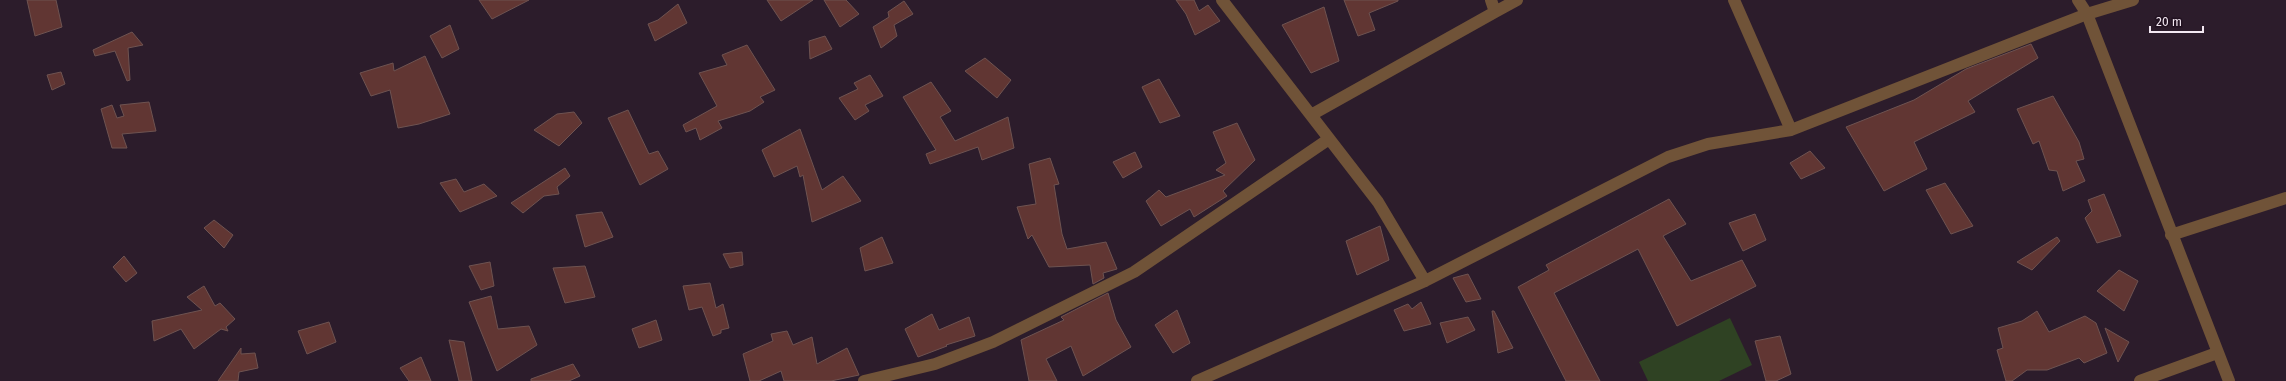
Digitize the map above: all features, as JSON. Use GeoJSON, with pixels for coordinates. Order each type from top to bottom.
{"type":"FeatureCollection","features":[{"type":"Feature","properties":{"kind":"street"},"geometry":{"type":"LineString","coordinates":[[1222,0],[1378,202],[1425,281]]}},
{"type":"Feature","properties":{"kind":"street"},"geometry":{"type":"LineString","coordinates":[[1491,0],[1495,12]]}},
{"type":"Feature","properties":{"kind":"street"},"geometry":{"type":"LineString","coordinates":[[1311,115],[1517,0]]}},
{"type":"Feature","properties":{"kind":"street"},"geometry":{"type":"LineString","coordinates":[[1734,0],[1791,130]]}},
{"type":"Feature","properties":{"kind":"street"},"geometry":{"type":"LineString","coordinates":[[2078,0],[2087,14],[2171,235],[2229,381]]}},
{"type":"Feature","properties":{"kind":"street"},"geometry":{"type":"LineString","coordinates":[[1197,381],[1425,281],[1668,157],[1708,144],[1791,130],[2087,14],[2132,0]]}},
{"type":"Feature","properties":{"kind":"street"},"geometry":{"type":"LineString","coordinates":[[864,381],[935,364],[993,342],[1134,272],[1329,139]]}},
{"type":"Feature","properties":{"kind":"street"},"geometry":{"type":"LineString","coordinates":[[2171,235],[2286,198]]}},
{"type":"Feature","properties":{"kind":"street"},"geometry":{"type":"LineString","coordinates":[[2140,381],[2217,353]]}},
{"type":"Feature","properties":{"kind":"green space"},"geometry":{"type":"Polygon","coordinates":[[[1730,318],[1752,365],[1719,381],[1648,381],[1639,362],[1730,318]]]}},
{"type":"Feature","properties":{"kind":"building"},"geometry":{"type":"Polygon","coordinates":[[[27,0],[56,0],[62,27],[35,36],[27,0]]]}},
{"type":"Feature","properties":{"kind":"building"},"geometry":{"type":"Polygon","coordinates":[[[479,0],[529,0],[492,19],[479,0]]]}},
{"type":"Feature","properties":{"kind":"building"},"geometry":{"type":"Polygon","coordinates":[[[767,0],[813,0],[781,21],[767,0]]]}},
{"type":"Feature","properties":{"kind":"building"},"geometry":{"type":"Polygon","coordinates":[[[824,0],[846,0],[859,14],[840,27],[824,0]]]}},
{"type":"Feature","properties":{"kind":"building"},"geometry":{"type":"Polygon","coordinates":[[[1176,0],[1194,0],[1199,11],[1208,5],[1220,21],[1195,35],[1186,14],[1176,0]]]}},
{"type":"Feature","properties":{"kind":"building"},"geometry":{"type":"Polygon","coordinates":[[[1344,0],[1398,1],[1369,13],[1375,30],[1358,36],[1344,0]]]}},
{"type":"Feature","properties":{"kind":"building"},"geometry":{"type":"Polygon","coordinates":[[[904,1],[913,14],[894,25],[897,36],[881,48],[873,27],[889,17],[888,12],[904,1]]]}},
{"type":"Feature","properties":{"kind":"building"},"geometry":{"type":"Polygon","coordinates":[[[678,4],[687,23],[655,41],[648,24],[658,20],[678,4]]]}},
{"type":"Feature","properties":{"kind":"building"},"geometry":{"type":"Polygon","coordinates":[[[1324,7],[1339,61],[1311,73],[1282,25],[1324,7]]]}},
{"type":"Feature","properties":{"kind":"building"},"geometry":{"type":"Polygon","coordinates":[[[450,25],[459,49],[442,58],[430,36],[450,25]]]}},
{"type":"Feature","properties":{"kind":"building"},"geometry":{"type":"Polygon","coordinates":[[[132,32],[143,45],[128,48],[130,80],[127,81],[115,51],[95,56],[93,50],[132,32]]]}},
{"type":"Feature","properties":{"kind":"building"},"geometry":{"type":"Polygon","coordinates":[[[825,36],[832,49],[810,59],[809,41],[825,36]]]}},
{"type":"Feature","properties":{"kind":"building"},"geometry":{"type":"Polygon","coordinates":[[[2031,44],[2038,58],[1968,101],[1975,112],[1914,142],[1927,169],[1884,191],[1846,127],[1914,100],[1966,69],[2031,44]]]}},
{"type":"Feature","properties":{"kind":"building"},"geometry":{"type":"Polygon","coordinates":[[[747,45],[775,90],[760,97],[764,102],[750,111],[718,121],[722,128],[700,140],[696,128],[686,132],[683,125],[717,106],[699,73],[727,65],[722,55],[747,45]]]}},
{"type":"Feature","properties":{"kind":"building"},"geometry":{"type":"Polygon","coordinates":[[[425,56],[450,114],[419,124],[398,128],[390,90],[371,96],[360,73],[393,63],[394,71],[425,56]]]}},
{"type":"Feature","properties":{"kind":"building"},"geometry":{"type":"Polygon","coordinates":[[[985,58],[1011,80],[997,98],[965,71],[985,58]]]}},
{"type":"Feature","properties":{"kind":"building"},"geometry":{"type":"Polygon","coordinates":[[[61,72],[65,84],[52,90],[47,75],[61,72]]]}},
{"type":"Feature","properties":{"kind":"building"},"geometry":{"type":"Polygon","coordinates":[[[870,75],[883,96],[865,105],[869,111],[855,120],[839,98],[858,89],[854,83],[870,75]]]}},
{"type":"Feature","properties":{"kind":"building"},"geometry":{"type":"Polygon","coordinates":[[[1159,79],[1180,116],[1160,123],[1142,87],[1159,79]]]}},
{"type":"Feature","properties":{"kind":"building"},"geometry":{"type":"Polygon","coordinates":[[[931,82],[951,111],[940,117],[955,141],[1008,117],[1014,148],[982,160],[978,147],[930,164],[926,154],[936,150],[903,97],[931,82]]]}},
{"type":"Feature","properties":{"kind":"building"},"geometry":{"type":"Polygon","coordinates":[[[2053,96],[2079,142],[2084,159],[2076,161],[2085,181],[2063,191],[2057,171],[2049,170],[2039,141],[2033,144],[2017,109],[2053,96]]]}},
{"type":"Feature","properties":{"kind":"building"},"geometry":{"type":"Polygon","coordinates":[[[149,102],[156,131],[122,134],[127,148],[112,148],[101,109],[112,105],[117,118],[124,116],[120,105],[149,102]]]}},
{"type":"Feature","properties":{"kind":"building"},"geometry":{"type":"Polygon","coordinates":[[[628,110],[649,154],[658,151],[668,169],[640,185],[608,118],[628,110]]]}},
{"type":"Feature","properties":{"kind":"building"},"geometry":{"type":"Polygon","coordinates":[[[574,112],[582,123],[559,146],[534,130],[557,114],[574,112]]]}},
{"type":"Feature","properties":{"kind":"building"},"geometry":{"type":"Polygon","coordinates":[[[1237,123],[1255,160],[1223,191],[1227,196],[1194,217],[1190,209],[1161,226],[1146,201],[1159,190],[1166,197],[1225,175],[1216,170],[1226,163],[1213,132],[1237,123]]]}},
{"type":"Feature","properties":{"kind":"building"},"geometry":{"type":"Polygon","coordinates":[[[800,129],[822,190],[843,176],[861,201],[812,222],[803,175],[800,177],[797,166],[774,177],[762,150],[800,129]]]}},
{"type":"Feature","properties":{"kind":"building"},"geometry":{"type":"Polygon","coordinates":[[[1810,151],[1825,168],[1801,179],[1790,163],[1810,151]]]}},
{"type":"Feature","properties":{"kind":"building"},"geometry":{"type":"Polygon","coordinates":[[[1135,152],[1142,167],[1123,178],[1113,162],[1135,152]]]}},
{"type":"Feature","properties":{"kind":"building"},"geometry":{"type":"Polygon","coordinates":[[[1050,158],[1059,184],[1054,185],[1062,234],[1067,249],[1106,242],[1117,269],[1103,273],[1104,278],[1093,284],[1090,265],[1049,267],[1032,235],[1028,239],[1017,207],[1036,204],[1029,164],[1050,158]]]}},
{"type":"Feature","properties":{"kind":"building"},"geometry":{"type":"Polygon","coordinates":[[[565,168],[570,176],[557,187],[559,194],[544,196],[523,213],[511,203],[565,168]]]}},
{"type":"Feature","properties":{"kind":"building"},"geometry":{"type":"Polygon","coordinates":[[[456,179],[464,192],[484,184],[497,196],[460,212],[440,183],[456,179]]]}},
{"type":"Feature","properties":{"kind":"building"},"geometry":{"type":"Polygon","coordinates":[[[1945,183],[1973,226],[1951,234],[1926,190],[1945,183]]]}},
{"type":"Feature","properties":{"kind":"building"},"geometry":{"type":"Polygon","coordinates":[[[2104,194],[2121,236],[2097,243],[2085,218],[2092,211],[2088,200],[2104,194]]]}},
{"type":"Feature","properties":{"kind":"building"},"geometry":{"type":"Polygon","coordinates":[[[1669,199],[1686,224],[1663,236],[1691,281],[1742,260],[1756,286],[1677,326],[1638,249],[1554,293],[1600,381],[1566,381],[1518,287],[1549,270],[1546,265],[1669,199]]]}},
{"type":"Feature","properties":{"kind":"building"},"geometry":{"type":"Polygon","coordinates":[[[602,212],[613,237],[585,247],[576,215],[602,212]]]}},
{"type":"Feature","properties":{"kind":"building"},"geometry":{"type":"Polygon","coordinates":[[[1755,214],[1766,240],[1743,251],[1729,223],[1755,214]]]}},
{"type":"Feature","properties":{"kind":"building"},"geometry":{"type":"Polygon","coordinates":[[[214,220],[233,235],[224,248],[204,228],[214,220]]]}},
{"type":"Feature","properties":{"kind":"building"},"geometry":{"type":"Polygon","coordinates":[[[1380,226],[1389,260],[1357,275],[1346,241],[1380,226]]]}},
{"type":"Feature","properties":{"kind":"building"},"geometry":{"type":"Polygon","coordinates":[[[882,237],[893,263],[865,271],[860,248],[882,237]]]}},
{"type":"Feature","properties":{"kind":"building"},"geometry":{"type":"Polygon","coordinates":[[[2057,237],[2060,241],[2032,270],[2017,262],[2057,237]]]}},
{"type":"Feature","properties":{"kind":"building"},"geometry":{"type":"Polygon","coordinates":[[[742,252],[743,265],[730,268],[723,254],[742,252]]]}},
{"type":"Feature","properties":{"kind":"building"},"geometry":{"type":"Polygon","coordinates":[[[124,256],[137,273],[126,282],[113,267],[124,256]]]}},
{"type":"Feature","properties":{"kind":"building"},"geometry":{"type":"Polygon","coordinates":[[[490,262],[494,286],[481,290],[469,266],[490,262]]]}},
{"type":"Feature","properties":{"kind":"building"},"geometry":{"type":"Polygon","coordinates":[[[585,266],[595,297],[565,303],[553,268],[585,266]]]}},
{"type":"Feature","properties":{"kind":"building"},"geometry":{"type":"Polygon","coordinates":[[[2119,270],[2138,281],[2124,311],[2097,291],[2119,270]]]}},
{"type":"Feature","properties":{"kind":"building"},"geometry":{"type":"Polygon","coordinates":[[[1468,274],[1481,299],[1466,302],[1453,278],[1468,274]]]}},
{"type":"Feature","properties":{"kind":"building"},"geometry":{"type":"Polygon","coordinates":[[[710,283],[716,308],[723,304],[729,328],[721,330],[721,333],[713,336],[702,307],[689,310],[683,286],[710,283]]]}},
{"type":"Feature","properties":{"kind":"building"},"geometry":{"type":"Polygon","coordinates":[[[204,286],[215,306],[220,303],[235,319],[226,327],[228,331],[221,329],[194,349],[181,329],[154,341],[152,321],[202,310],[187,297],[204,286]]]}},
{"type":"Feature","properties":{"kind":"building"},"geometry":{"type":"Polygon","coordinates":[[[1108,293],[1116,320],[1131,347],[1083,376],[1071,346],[1046,359],[1057,381],[1029,381],[1021,340],[1064,320],[1061,317],[1108,293]]]}},
{"type":"Feature","properties":{"kind":"building"},"geometry":{"type":"Polygon","coordinates":[[[491,296],[498,329],[529,326],[537,345],[497,371],[469,302],[491,296]]]}},
{"type":"Feature","properties":{"kind":"building"},"geometry":{"type":"Polygon","coordinates":[[[1421,302],[1431,324],[1404,331],[1394,310],[1408,304],[1412,309],[1421,302]]]}},
{"type":"Feature","properties":{"kind":"building"},"geometry":{"type":"Polygon","coordinates":[[[1177,310],[1190,343],[1173,353],[1155,325],[1177,310]]]}},
{"type":"Feature","properties":{"kind":"building"},"geometry":{"type":"Polygon","coordinates":[[[1492,311],[1494,311],[1513,348],[1498,353],[1492,311]]]}},
{"type":"Feature","properties":{"kind":"building"},"geometry":{"type":"Polygon","coordinates":[[[2037,311],[2049,332],[2085,316],[2096,323],[2107,353],[2084,363],[2079,358],[2047,370],[2027,370],[2012,381],[2006,381],[1997,350],[2003,348],[1998,328],[2022,321],[2037,311]]]}},
{"type":"Feature","properties":{"kind":"building"},"geometry":{"type":"Polygon","coordinates":[[[932,314],[939,330],[969,317],[975,336],[946,345],[947,346],[918,357],[905,329],[932,314]]]}},
{"type":"Feature","properties":{"kind":"building"},"geometry":{"type":"Polygon","coordinates":[[[1468,317],[1475,330],[1447,343],[1440,323],[1468,317]]]}},
{"type":"Feature","properties":{"kind":"building"},"geometry":{"type":"Polygon","coordinates":[[[656,320],[662,340],[639,348],[632,329],[656,320]]]}},
{"type":"Feature","properties":{"kind":"building"},"geometry":{"type":"Polygon","coordinates":[[[329,322],[336,342],[307,354],[298,331],[329,322]]]}},
{"type":"Feature","properties":{"kind":"building"},"geometry":{"type":"Polygon","coordinates":[[[2105,328],[2129,342],[2118,362],[2105,328]]]}},
{"type":"Feature","properties":{"kind":"building"},"geometry":{"type":"Polygon","coordinates":[[[787,331],[793,345],[812,337],[817,364],[847,348],[859,375],[831,381],[784,381],[781,371],[759,381],[750,381],[743,354],[773,341],[771,334],[787,331]]]}},
{"type":"Feature","properties":{"kind":"building"},"geometry":{"type":"Polygon","coordinates":[[[1780,336],[1791,374],[1776,381],[1766,381],[1755,341],[1780,336]]]}},
{"type":"Feature","properties":{"kind":"building"},"geometry":{"type":"Polygon","coordinates":[[[449,340],[464,342],[472,381],[459,381],[449,340]]]}},
{"type":"Feature","properties":{"kind":"building"},"geometry":{"type":"Polygon","coordinates":[[[241,348],[241,354],[255,353],[258,368],[239,372],[238,381],[218,381],[241,348]]]}},
{"type":"Feature","properties":{"kind":"building"},"geometry":{"type":"Polygon","coordinates":[[[421,357],[431,381],[409,381],[400,368],[421,357]]]}},
{"type":"Feature","properties":{"kind":"building"},"geometry":{"type":"Polygon","coordinates":[[[573,364],[580,376],[569,381],[531,381],[531,379],[573,364]]]}}]}
